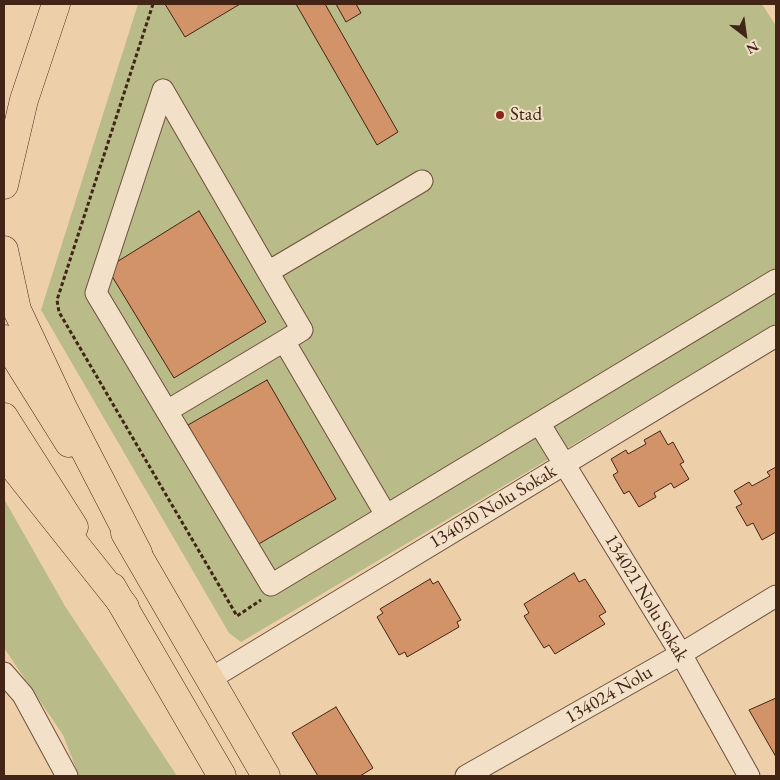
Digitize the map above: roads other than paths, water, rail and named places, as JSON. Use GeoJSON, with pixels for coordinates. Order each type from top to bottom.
{"type":"FeatureCollection","features":[{"type":"Feature","properties":{"kind":"main road"},"geometry":{"type":"LineString","coordinates":[[4,185],[24,100],[56,4]]}},
{"type":"Feature","properties":{"kind":"main road"},"geometry":{"type":"LineString","coordinates":[[4,250],[17,310],[63,408],[138,553]]}},
{"type":"Feature","properties":{"kind":"main road"},"geometry":{"type":"LineString","coordinates":[[4,339],[138,553],[266,776]]}},
{"type":"Feature","properties":{"kind":"main road"},"geometry":{"type":"LineString","coordinates":[[4,417],[124,607],[222,776]]}},
{"type":"Feature","properties":{"kind":"main road"},"geometry":{"type":"LineString","coordinates":[[4,455],[124,607]]}},
{"type":"Feature","properties":{"kind":"street"},"geometry":{"type":"LineString","coordinates":[[167,411],[302,330],[163,90],[96,293],[271,585],[776,280]]}},
{"type":"Feature","properties":{"kind":"street"},"geometry":{"type":"LineString","coordinates":[[268,272],[422,181]]}},
{"type":"Feature","properties":{"kind":"street","name":"134030 Nolu Sokak"},"geometry":{"type":"LineString","coordinates":[[210,679],[776,336]]}},
{"type":"Feature","properties":{"kind":"street"},"geometry":{"type":"LineString","coordinates":[[284,341],[386,515]]}},
{"type":"Feature","properties":{"kind":"street","name":"134021 Nolu Sokak"},"geometry":{"type":"LineString","coordinates":[[539,423],[681,654],[749,776]]}},
{"type":"Feature","properties":{"kind":"street","name":"134024 Nolu"},"geometry":{"type":"LineString","coordinates":[[466,776],[681,654],[776,596]]}},
{"type":"Feature","properties":{"kind":"street"},"geometry":{"type":"LineString","coordinates":[[4,673],[24,695],[66,776]]}},
{"type":"Feature","properties":{"kind":"place","name":"Stad"},"geometry":{"type":"Point","coordinates":[500,115]}}]}
